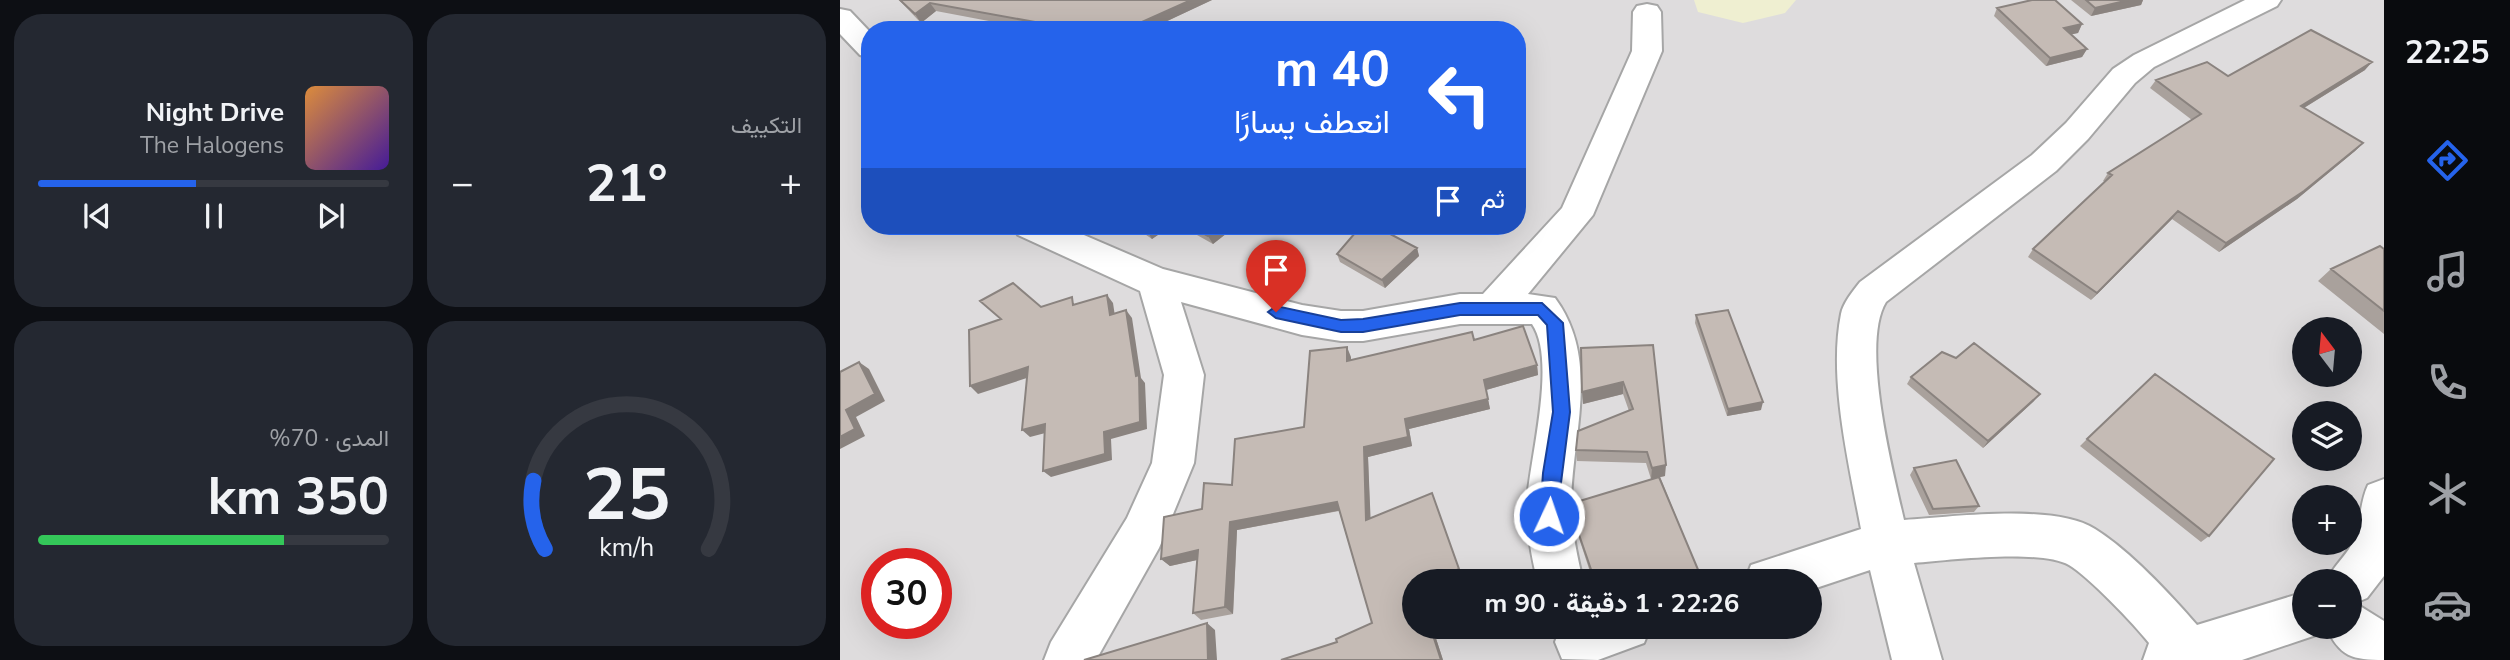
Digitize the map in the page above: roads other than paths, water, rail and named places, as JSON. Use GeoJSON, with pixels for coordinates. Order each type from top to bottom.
{"type":"FeatureCollection","features":[{"type":"Feature","properties":{"kind":"street"},"geometry":{"type":"LineString","coordinates":[[1917,660],[1886,543],[1858,388],[1860,312],[1873,292],[2028,177],[2077,131],[2124,76],[2144,61],[2267,0]]}},
{"type":"Feature","properties":{"kind":"street"},"geometry":{"type":"LineString","coordinates":[[1494,307],[1576,215],[1647,51],[1647,12]]}},
{"type":"Feature","properties":{"kind":"street"},"geometry":{"type":"LineString","coordinates":[[840,17],[861,39]]}},
{"type":"Feature","properties":{"kind":"street"},"geometry":{"type":"LineString","coordinates":[[1050,235],[1156,282],[1250,304],[1303,320],[1341,326],[1494,307],[1542,309],[1555,323],[1562,412],[1552,473],[1549,533],[1557,569]]}},
{"type":"Feature","properties":{"kind":"street"},"geometry":{"type":"LineString","coordinates":[[1069,660],[1143,533],[1173,463],[1184,374],[1156,282]]}},
{"type":"Feature","properties":{"kind":"street"},"geometry":{"type":"LineString","coordinates":[[2360,569],[2375,551],[2384,499]]}},
{"type":"Feature","properties":{"kind":"street"},"geometry":{"type":"LineString","coordinates":[[1805,569],[1886,543],[2019,534],[2079,544],[2151,608],[2182,658],[2292,620]]}},
{"type":"Feature","properties":{"kind":"street"},"geometry":{"type":"LineString","coordinates":[[2362,634],[2384,651]]}}]}
